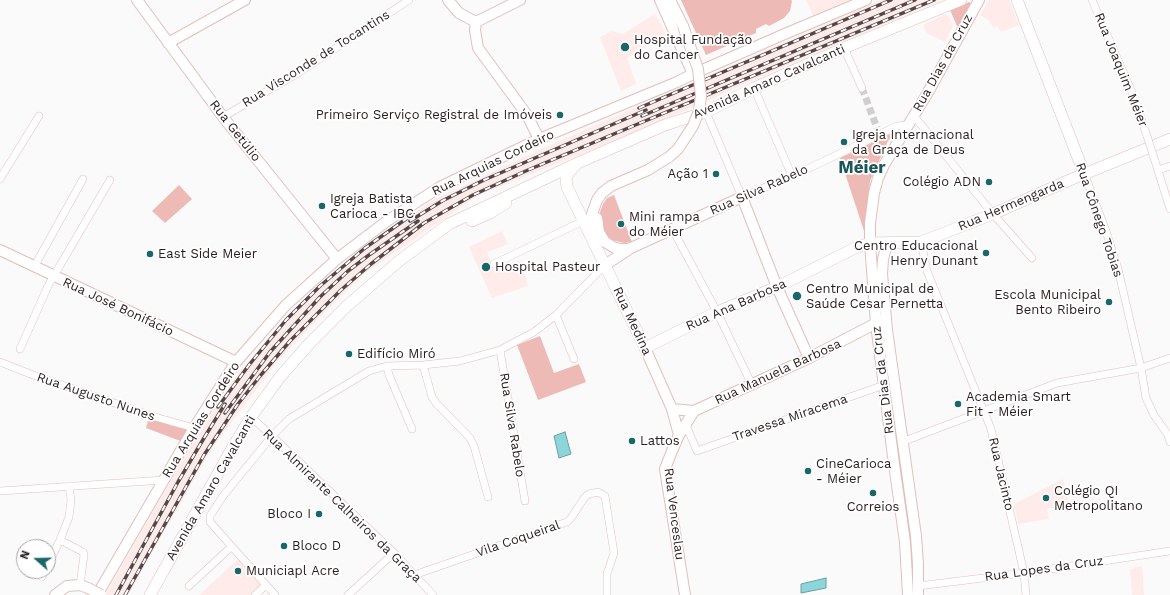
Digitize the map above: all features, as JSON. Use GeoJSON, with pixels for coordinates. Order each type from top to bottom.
{"type":"FeatureCollection","features":[{"type":"Feature","properties":{"kind":"main road","name":"Avenida Amaro Cavalcanti"},"geometry":{"type":"LineString","coordinates":[[150,595],[234,445],[280,377],[314,339],[347,306],[399,261],[449,224],[496,200],[513,194],[580,162],[666,125],[706,112],[754,88],[844,48],[960,0]]}},
{"type":"Feature","properties":{"kind":"main road","name":"Rua Cônego Tobias"},"geometry":{"type":"LineString","coordinates":[[1017,0],[1084,173]]}},
{"type":"Feature","properties":{"kind":"main road","name":"Rua Hermengarda"},"geometry":{"type":"LineString","coordinates":[[870,243],[921,242],[993,214],[1084,173],[1170,140]]}},
{"type":"Feature","properties":{"kind":"main road"},"geometry":{"type":"LineString","coordinates":[[567,187],[566,178],[569,172],[580,162]]}},
{"type":"Feature","properties":{"kind":"main road"},"geometry":{"type":"LineString","coordinates":[[537,182],[555,181],[567,187]]}},
{"type":"Feature","properties":{"kind":"main road","name":"Rua Medina"},"geometry":{"type":"LineString","coordinates":[[567,187],[645,348]]}},
{"type":"Feature","properties":{"kind":"main road","name":"Avenida Amaro Cavalcanti"},"geometry":{"type":"LineString","coordinates":[[434,236],[490,213],[505,204],[513,194]]}},
{"type":"Feature","properties":{"kind":"main road"},"geometry":{"type":"LineString","coordinates":[[472,221],[496,200]]}},
{"type":"Feature","properties":{"kind":"main road","name":"Rua Ana Barbosa"},"geometry":{"type":"LineString","coordinates":[[645,348],[717,312],[777,287],[857,247],[870,243]]}},
{"type":"Feature","properties":{"kind":"street","name":"Rua Getúlio"},"geometry":{"type":"LineString","coordinates":[[137,0],[223,117],[337,259]]}},
{"type":"Feature","properties":{"kind":"street"},"geometry":{"type":"LineString","coordinates":[[168,43],[244,0]]}},
{"type":"Feature","properties":{"kind":"street","name":"Rua Visconde de Tocantins"},"geometry":{"type":"LineString","coordinates":[[223,117],[298,73],[409,0]]}},
{"type":"Feature","properties":{"kind":"street"},"geometry":{"type":"LineString","coordinates":[[448,0],[459,13],[476,22]]}},
{"type":"Feature","properties":{"kind":"street"},"geometry":{"type":"LineString","coordinates":[[520,0],[476,22],[474,30],[478,48],[527,116],[539,139]]}},
{"type":"Feature","properties":{"kind":"street"},"geometry":{"type":"LineString","coordinates":[[660,0],[693,74]]}},
{"type":"Feature","properties":{"kind":"street"},"geometry":{"type":"LineString","coordinates":[[595,244],[591,223],[592,214],[596,202],[602,193],[611,186],[648,170],[670,156],[678,149],[693,126],[699,111],[701,96],[698,69],[683,26],[670,0]]}},
{"type":"Feature","properties":{"kind":"street","name":"Rua Arquias Cordeiro"},"geometry":{"type":"LineString","coordinates":[[97,595],[194,428],[236,362],[286,305],[337,259],[387,221],[440,187],[539,139],[677,82],[866,0]]}},
{"type":"Feature","properties":{"kind":"street","name":"Rua Dias da Cruz"},"geometry":{"type":"LineString","coordinates":[[908,595],[905,542],[876,324],[870,243],[872,205],[878,178],[884,165],[914,116],[979,0]]}},
{"type":"Feature","properties":{"kind":"street","name":"Rua Joaquim Méier"},"geometry":{"type":"LineString","coordinates":[[1092,0],[1134,97],[1170,209]]}},
{"type":"Feature","properties":{"kind":"street"},"geometry":{"type":"LineString","coordinates":[[844,48],[862,88]]}},
{"type":"Feature","properties":{"kind":"street"},"geometry":{"type":"LineString","coordinates":[[754,88],[792,176]]}},
{"type":"Feature","properties":{"kind":"street"},"geometry":{"type":"LineString","coordinates":[[706,112],[777,287],[809,358]]}},
{"type":"Feature","properties":{"kind":"street"},"geometry":{"type":"LineString","coordinates":[[0,179],[39,116]]}},
{"type":"Feature","properties":{"kind":"street"},"geometry":{"type":"LineString","coordinates":[[914,116],[993,214],[1032,258]]}},
{"type":"Feature","properties":{"kind":"street","name":"Rua Silva Rabelo"},"geometry":{"type":"LineString","coordinates":[[230,547],[213,527],[210,522],[210,516],[223,496],[272,436],[289,419],[369,371],[387,366],[423,365],[460,361],[500,350],[534,332],[556,315],[605,265],[631,248],[792,176],[878,131],[908,125]]}},
{"type":"Feature","properties":{"kind":"street"},"geometry":{"type":"LineString","coordinates":[[1158,170],[1170,166]]}},
{"type":"Feature","properties":{"kind":"street","name":"Rua Cônego Tobias"},"geometry":{"type":"LineString","coordinates":[[1084,173],[1102,220],[1118,269],[1141,368],[1146,398],[1168,435],[1170,442]]}},
{"type":"Feature","properties":{"kind":"street"},"geometry":{"type":"LineString","coordinates":[[34,267],[83,179]]}},
{"type":"Feature","properties":{"kind":"street"},"geometry":{"type":"LineString","coordinates":[[20,349],[53,276],[110,180]]}},
{"type":"Feature","properties":{"kind":"street"},"geometry":{"type":"LineString","coordinates":[[596,202],[597,226],[602,238],[610,246],[615,248],[631,248]]}},
{"type":"Feature","properties":{"kind":"street"},"geometry":{"type":"LineString","coordinates":[[494,264],[583,220]]}},
{"type":"Feature","properties":{"kind":"street"},"geometry":{"type":"LineString","coordinates":[[673,230],[717,312],[752,385]]}},
{"type":"Feature","properties":{"kind":"street","name":"Rua Jacinto"},"geometry":{"type":"LineString","coordinates":[[921,242],[927,271],[991,429],[1024,572],[1026,595]]}},
{"type":"Feature","properties":{"kind":"street","name":"Rua Dias da Cruz"},"geometry":{"type":"LineString","coordinates":[[890,243],[886,248],[882,259],[882,274],[886,318],[902,442],[917,541],[918,590]]}},
{"type":"Feature","properties":{"kind":"street","name":"Rua José Bonifácio"},"geometry":{"type":"LineString","coordinates":[[0,250],[236,362]]}},
{"type":"Feature","properties":{"kind":"street"},"geometry":{"type":"LineString","coordinates":[[556,315],[574,359]]}},
{"type":"Feature","properties":{"kind":"street","name":"Rua Manuela Barbosa"},"geometry":{"type":"LineString","coordinates":[[694,411],[809,358],[886,318]]}},
{"type":"Feature","properties":{"kind":"street","name":"Rua Medina"},"geometry":{"type":"LineString","coordinates":[[645,348],[672,409],[679,435]]}},
{"type":"Feature","properties":{"kind":"street","name":"Rua Silva Rabelo"},"geometry":{"type":"LineString","coordinates":[[500,350],[525,501]]}},
{"type":"Feature","properties":{"kind":"street"},"geometry":{"type":"LineString","coordinates":[[902,442],[1058,383],[1141,368],[1170,358]]}},
{"type":"Feature","properties":{"kind":"street","name":"Rua Augusto Nunes"},"geometry":{"type":"LineString","coordinates":[[0,362],[33,375],[156,417],[194,428]]}},
{"type":"Feature","properties":{"kind":"street"},"geometry":{"type":"LineString","coordinates":[[423,365],[432,397],[470,438],[474,446],[482,470],[488,497]]}},
{"type":"Feature","properties":{"kind":"street"},"geometry":{"type":"LineString","coordinates":[[387,366],[389,375],[412,429]]}},
{"type":"Feature","properties":{"kind":"street","name":"Travessa Miracema"},"geometry":{"type":"LineString","coordinates":[[686,424],[697,451],[884,385]]}},
{"type":"Feature","properties":{"kind":"street"},"geometry":{"type":"LineString","coordinates":[[672,409],[694,411],[679,435]]}},
{"type":"Feature","properties":{"kind":"street","name":"Rua Almirante Calheiros da Graça"},"geometry":{"type":"LineString","coordinates":[[251,418],[272,436],[394,553],[433,595]]}},
{"type":"Feature","properties":{"kind":"street","name":"Rua Venceslau"},"geometry":{"type":"LineString","coordinates":[[679,435],[669,456],[665,469],[685,595]]}},
{"type":"Feature","properties":{"kind":"street"},"geometry":{"type":"LineString","coordinates":[[0,491],[164,480]]}},
{"type":"Feature","properties":{"kind":"street"},"geometry":{"type":"LineString","coordinates":[[56,548],[69,517],[70,486]]}},
{"type":"Feature","properties":{"kind":"street","name":"Vila Coqueiral"},"geometry":{"type":"LineString","coordinates":[[414,575],[562,524],[571,518],[585,497],[589,494],[598,492],[605,496],[614,553],[607,574],[607,595]]}},
{"type":"Feature","properties":{"kind":"street"},"geometry":{"type":"LineString","coordinates":[[60,540],[83,552],[84,587]]}},
{"type":"Feature","properties":{"kind":"street"},"geometry":{"type":"LineString","coordinates":[[189,586],[230,547],[275,595]]}},
{"type":"Feature","properties":{"kind":"street","name":"Rua Lopes da Cruz"},"geometry":{"type":"LineString","coordinates":[[918,590],[1024,572],[1170,551]]}},
{"type":"Feature","properties":{"kind":"street"},"geometry":{"type":"LineString","coordinates":[[348,595],[394,553]]}},
{"type":"Feature","properties":{"kind":"street"},"geometry":{"type":"LineString","coordinates":[[255,595],[266,585]]}},
{"type":"Feature","properties":{"kind":"street"},"geometry":{"type":"LineString","coordinates":[[55,595],[67,586],[84,587],[101,595]]}},
{"type":"Feature","properties":{"kind":"shaded area"},"geometry":{"type":"Polygon","coordinates":[[[681,0],[792,1],[790,11],[784,18],[769,26],[766,24],[756,29],[756,33],[706,55],[681,0]]]}},
{"type":"Feature","properties":{"kind":"shaded area"},"geometry":{"type":"Polygon","coordinates":[[[806,0],[854,0],[815,19],[806,0]]]}},
{"type":"Feature","properties":{"kind":"shaded area"},"geometry":{"type":"Polygon","coordinates":[[[880,0],[942,0],[797,61],[641,130],[479,195],[365,273],[276,363],[211,450],[128,595],[105,595],[189,449],[233,380],[293,310],[356,254],[435,199],[548,146],[880,0]]]}},
{"type":"Feature","properties":{"kind":"shaded area"},"geometry":{"type":"Polygon","coordinates":[[[989,0],[1009,0],[1019,25],[1001,32],[997,26],[994,28],[987,19],[980,15],[989,0]]]}},
{"type":"Feature","properties":{"kind":"shaded area"},"geometry":{"type":"Polygon","coordinates":[[[969,2],[972,4],[960,28],[957,26],[950,10],[969,2]]]}},
{"type":"Feature","properties":{"kind":"shaded area","name":"Hospital Fundação do Cancer"},"geometry":{"type":"Polygon","coordinates":[[[655,14],[667,35],[627,58],[636,84],[621,91],[600,37],[612,31],[623,34],[655,14]]]}},
{"type":"Feature","properties":{"kind":"shaded area"},"geometry":{"type":"Polygon","coordinates":[[[945,14],[949,16],[953,26],[945,42],[927,33],[923,25],[945,14]]]}},
{"type":"Feature","properties":{"kind":"shaded area"},"geometry":{"type":"Polygon","coordinates":[[[896,131],[888,141],[870,181],[866,237],[840,158],[896,131]]]}},
{"type":"Feature","properties":{"kind":"shaded area"},"geometry":{"type":"Polygon","coordinates":[[[179,185],[192,199],[165,223],[152,211],[179,185]]]}},
{"type":"Feature","properties":{"kind":"shaded area"},"geometry":{"type":"Polygon","coordinates":[[[614,195],[632,242],[624,243],[608,239],[600,222],[600,212],[603,204],[607,198],[614,195]]]}},
{"type":"Feature","properties":{"kind":"shaded area","name":"Hospital Pasteur"},"geometry":{"type":"Polygon","coordinates":[[[502,231],[508,244],[487,252],[495,273],[521,260],[528,286],[492,298],[469,247],[502,231]]]}},
{"type":"Feature","properties":{"kind":"shaded area"},"geometry":{"type":"Polygon","coordinates":[[[540,336],[554,373],[579,364],[586,382],[538,400],[517,345],[540,336]]]}},
{"type":"Feature","properties":{"kind":"shaded area"},"geometry":{"type":"Polygon","coordinates":[[[149,417],[190,430],[183,442],[146,428],[149,417]]]}},
{"type":"Feature","properties":{"kind":"shaded area","name":"Colégio QI Metropolitano"},"geometry":{"type":"Polygon","coordinates":[[[1063,479],[1069,505],[1047,509],[1049,519],[1018,524],[1014,504],[1063,479]]]}},
{"type":"Feature","properties":{"kind":"shaded area","name":"Municiapl Acre"},"geometry":{"type":"Polygon","coordinates":[[[239,558],[263,585],[252,595],[199,595],[239,558]]]}},
{"type":"Feature","properties":{"kind":"shaded area"},"geometry":{"type":"Polygon","coordinates":[[[1142,566],[1144,595],[1132,595],[1130,569],[1142,566]]]}},
{"type":"Feature","properties":{"kind":"water"},"geometry":{"type":"Polygon","coordinates":[[[565,432],[571,454],[559,458],[554,436],[565,432]]]}},
{"type":"Feature","properties":{"kind":"water"},"geometry":{"type":"Polygon","coordinates":[[[826,578],[826,588],[801,593],[801,584],[826,578]]]}},
{"type":"Feature","properties":{"kind":"tunnel"},"geometry":{"type":"LineString","coordinates":[[862,88],[877,128]]}},
{"type":"Feature","properties":{"kind":"railway"},"geometry":{"type":"LineString","coordinates":[[639,108],[891,0]]}},
{"type":"Feature","properties":{"kind":"railway"},"geometry":{"type":"LineString","coordinates":[[642,116],[915,0]]}},
{"type":"Feature","properties":{"kind":"railway"},"geometry":{"type":"LineString","coordinates":[[125,595],[204,455],[238,404],[260,376],[290,341],[341,290],[371,264],[424,223],[473,195],[528,170],[934,0]]}},
{"type":"Feature","properties":{"kind":"railway"},"geometry":{"type":"LineString","coordinates":[[410,221],[442,201],[484,180],[646,110]]}},
{"type":"Feature","properties":{"kind":"railway"},"geometry":{"type":"LineString","coordinates":[[218,407],[249,365],[286,320],[320,286],[365,248],[413,214]]}},
{"type":"Feature","properties":{"kind":"railway"},"geometry":{"type":"LineString","coordinates":[[225,413],[270,352],[320,297],[348,271],[418,221]]}},
{"type":"Feature","properties":{"kind":"railway"},"geometry":{"type":"LineString","coordinates":[[116,595],[178,482],[225,404]]}},
{"type":"Feature","properties":{"kind":"place","name":"Hospital Fundação do Cancer"},"geometry":{"type":"Point","coordinates":[625,47]}},
{"type":"Feature","properties":{"kind":"place","name":"Primeiro Serviço Registral de Imóveis"},"geometry":{"type":"Point","coordinates":[560,115]}},
{"type":"Feature","properties":{"kind":"place","name":"Igreja Internacional da Graça de Deus"},"geometry":{"type":"Point","coordinates":[844,142]}},
{"type":"Feature","properties":{"kind":"place","name":"Ação 1"},"geometry":{"type":"Point","coordinates":[716,174]}},
{"type":"Feature","properties":{"kind":"place","name":"Colégio ADN"},"geometry":{"type":"Point","coordinates":[989,182]}},
{"type":"Feature","properties":{"kind":"place","name":"Igreja Batista Carioca - IBC"},"geometry":{"type":"Point","coordinates":[322,206]}},
{"type":"Feature","properties":{"kind":"place","name":"Mini rampa do Méier"},"geometry":{"type":"Point","coordinates":[621,224]}},
{"type":"Feature","properties":{"kind":"place","name":"Centro Educacional Henry Dunant"},"geometry":{"type":"Point","coordinates":[986,253]}},
{"type":"Feature","properties":{"kind":"place","name":"East Side Meier"},"geometry":{"type":"Point","coordinates":[150,254]}},
{"type":"Feature","properties":{"kind":"place","name":"Hospital Pasteur"},"geometry":{"type":"Point","coordinates":[486,267]}},
{"type":"Feature","properties":{"kind":"place","name":"Centro Municipal de Saúde Cesar Pernetta"},"geometry":{"type":"Point","coordinates":[797,296]}},
{"type":"Feature","properties":{"kind":"place","name":"Escola Municipal Bento Ribeiro"},"geometry":{"type":"Point","coordinates":[1109,302]}},
{"type":"Feature","properties":{"kind":"place","name":"Edifício Miró"},"geometry":{"type":"Point","coordinates":[349,354]}},
{"type":"Feature","properties":{"kind":"place","name":"Academia Smart Fit - Méier"},"geometry":{"type":"Point","coordinates":[958,404]}},
{"type":"Feature","properties":{"kind":"place","name":"Lattos"},"geometry":{"type":"Point","coordinates":[632,441]}},
{"type":"Feature","properties":{"kind":"place","name":"CineCarioca - Méier"},"geometry":{"type":"Point","coordinates":[808,471]}},
{"type":"Feature","properties":{"kind":"place","name":"Correios"},"geometry":{"type":"Point","coordinates":[873,493]}},
{"type":"Feature","properties":{"kind":"place","name":"Colégio QI Metropolitano"},"geometry":{"type":"Point","coordinates":[1046,498]}},
{"type":"Feature","properties":{"kind":"place","name":"Bloco I"},"geometry":{"type":"Point","coordinates":[319,514]}},
{"type":"Feature","properties":{"kind":"place","name":"Bloco D"},"geometry":{"type":"Point","coordinates":[284,546]}},
{"type":"Feature","properties":{"kind":"place","name":"Municiapl Acre"},"geometry":{"type":"Point","coordinates":[238,571]}},
{"type":"Feature","properties":{"kind":"district","name":"Méier"},"geometry":{"type":"Point","coordinates":[862,168]}}]}
